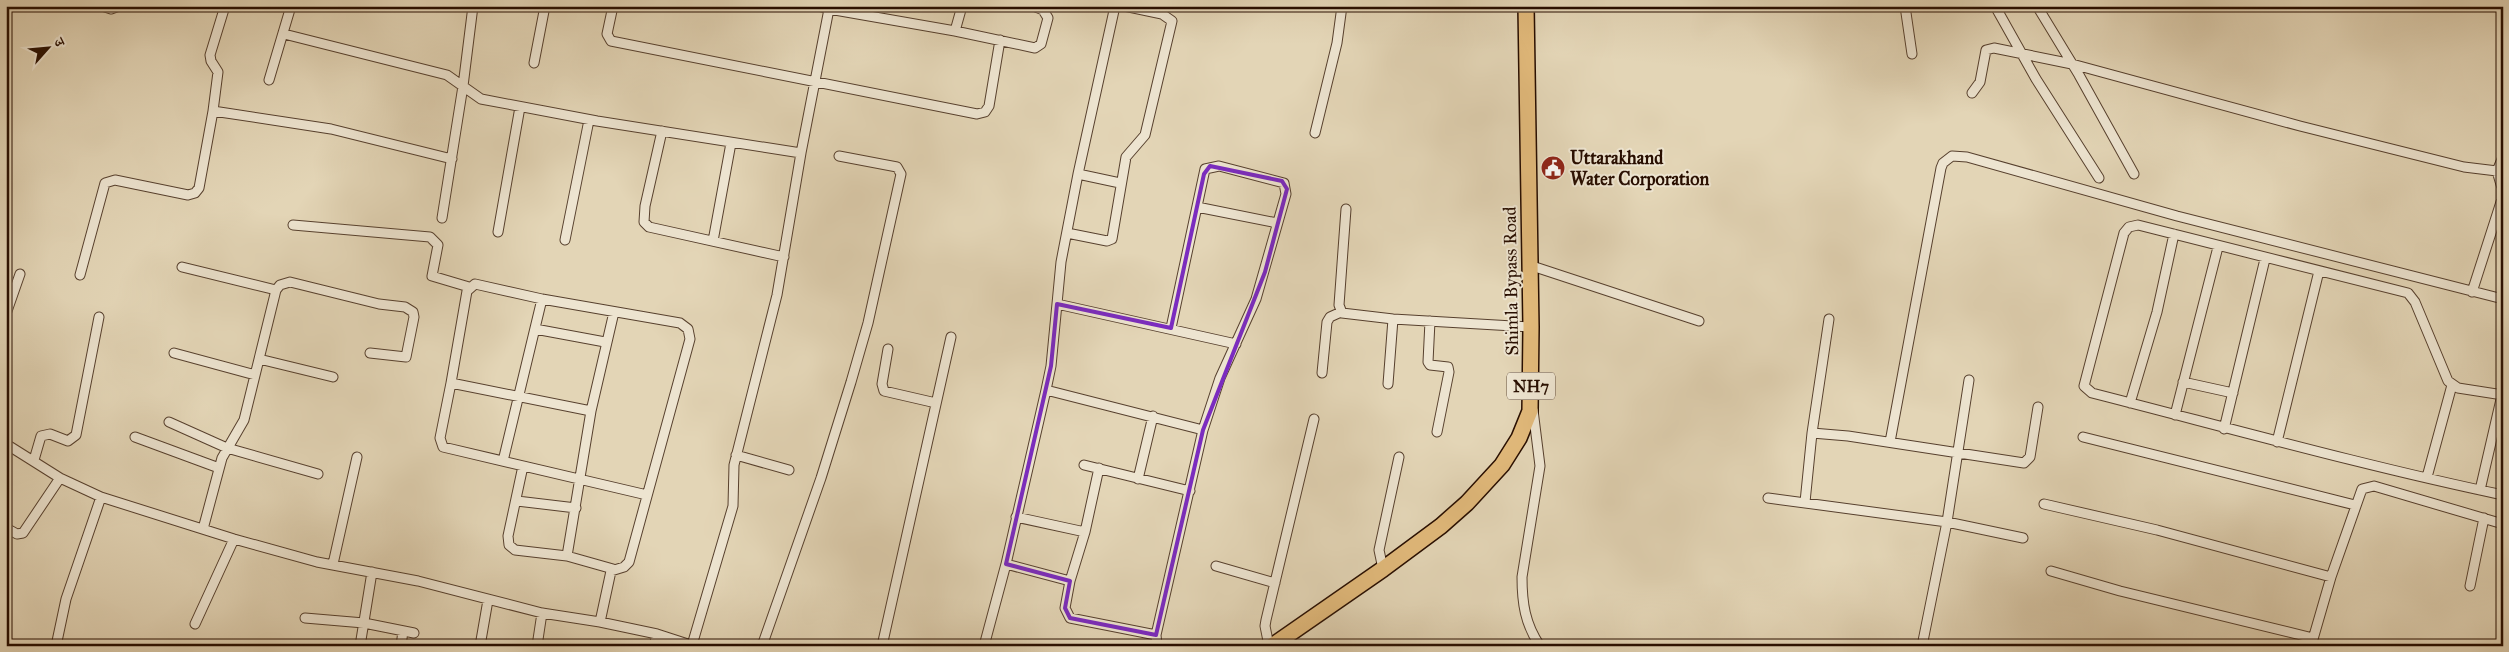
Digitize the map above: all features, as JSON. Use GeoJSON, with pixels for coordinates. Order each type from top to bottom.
{"type":"FeatureCollection","features":[{"type":"Feature","properties":{"kind":"highway","name":"Shimla Bypass Road"},"geometry":{"type":"LineString","coordinates":[[1271,646],[1383,569],[1441,526],[1467,503],[1502,465],[1519,438],[1530,411],[1531,326],[1526,6]]}},
{"type":"Feature","properties":{"kind":"street"},"geometry":{"type":"LineString","coordinates":[[102,6],[116,8],[119,6]]}},
{"type":"Feature","properties":{"kind":"street"},"geometry":{"type":"LineString","coordinates":[[80,275],[105,182],[115,180],[188,195],[195,194],[199,188],[218,72],[211,61],[210,55],[225,6]]}},
{"type":"Feature","properties":{"kind":"street"},"geometry":{"type":"LineString","coordinates":[[269,80],[284,34],[290,6]]}},
{"type":"Feature","properties":{"kind":"street"},"geometry":{"type":"LineString","coordinates":[[442,218],[464,86],[473,6]]}},
{"type":"Feature","properties":{"kind":"street"},"geometry":{"type":"LineString","coordinates":[[534,63],[545,6]]}},
{"type":"Feature","properties":{"kind":"street"},"geometry":{"type":"LineString","coordinates":[[613,6],[607,34],[611,41],[981,114],[989,106],[1000,40]]}},
{"type":"Feature","properties":{"kind":"street"},"geometry":{"type":"LineString","coordinates":[[818,6],[956,31],[1033,48],[1039,46],[1048,18],[1043,10],[1033,6]]}},
{"type":"Feature","properties":{"kind":"street"},"geometry":{"type":"LineString","coordinates":[[956,31],[962,6]]}},
{"type":"Feature","properties":{"kind":"street"},"geometry":{"type":"LineString","coordinates":[[984,646],[1006,564],[1051,366],[1067,233],[1115,6]]}},
{"type":"Feature","properties":{"kind":"street"},"geometry":{"type":"LineString","coordinates":[[1067,233],[1107,241],[1112,239],[1126,156],[1145,135],[1172,21],[1162,14],[1124,6]]}},
{"type":"Feature","properties":{"kind":"street"},"geometry":{"type":"LineString","coordinates":[[1315,133],[1337,43],[1342,6]]}},
{"type":"Feature","properties":{"kind":"street"},"geometry":{"type":"LineString","coordinates":[[1905,6],[1912,54]]}},
{"type":"Feature","properties":{"kind":"street"},"geometry":{"type":"LineString","coordinates":[[1995,6],[2036,79],[2099,178]]}},
{"type":"Feature","properties":{"kind":"street"},"geometry":{"type":"LineString","coordinates":[[2037,6],[2134,174]]}},
{"type":"Feature","properties":{"kind":"street"},"geometry":{"type":"LineString","coordinates":[[6,444],[60,478],[101,497],[234,539],[333,564],[418,581],[542,613],[600,622],[657,634],[693,645],[733,506],[732,474],[784,257],[801,153],[830,8]]}},
{"type":"Feature","properties":{"kind":"street"},"geometry":{"type":"LineString","coordinates":[[284,34],[447,75],[481,99],[589,120],[801,153]]}},
{"type":"Feature","properties":{"kind":"street"},"geometry":{"type":"LineString","coordinates":[[1972,93],[1980,82],[1986,50],[1994,48],[2022,52],[2300,126],[2464,167],[2497,171]]}},
{"type":"Feature","properties":{"kind":"street"},"geometry":{"type":"LineString","coordinates":[[498,232],[520,107]]}},
{"type":"Feature","properties":{"kind":"street"},"geometry":{"type":"LineString","coordinates":[[213,111],[331,130],[452,159]]}},
{"type":"Feature","properties":{"kind":"street"},"geometry":{"type":"LineString","coordinates":[[565,240],[589,120]]}},
{"type":"Feature","properties":{"kind":"street"},"geometry":{"type":"LineString","coordinates":[[662,131],[645,206],[644,222],[656,230],[784,257]]}},
{"type":"Feature","properties":{"kind":"street"},"geometry":{"type":"LineString","coordinates":[[713,241],[731,142]]}},
{"type":"Feature","properties":{"kind":"street"},"geometry":{"type":"LineString","coordinates":[[762,646],[821,478],[852,382],[868,323],[901,174],[896,167],[839,156]]}},
{"type":"Feature","properties":{"kind":"street"},"geometry":{"type":"LineString","coordinates":[[1890,442],[1941,168],[1943,162],[1952,156],[1967,157],[2168,213],[2503,300]]}},
{"type":"Feature","properties":{"kind":"street"},"geometry":{"type":"LineString","coordinates":[[2472,292],[2502,199],[2502,188],[2497,171],[2503,157]]}},
{"type":"Feature","properties":{"kind":"street"},"geometry":{"type":"LineString","coordinates":[[1157,646],[1156,635],[1203,430],[1218,383],[1256,299],[1286,194],[1284,182],[1218,166],[1205,169],[1172,328]]}},
{"type":"Feature","properties":{"kind":"street"},"geometry":{"type":"LineString","coordinates":[[1078,174],[1120,183]]}},
{"type":"Feature","properties":{"kind":"street"},"geometry":{"type":"LineString","coordinates":[[1197,207],[1277,223]]}},
{"type":"Feature","properties":{"kind":"street"},"geometry":{"type":"LineString","coordinates":[[1340,312],[1346,209]]}},
{"type":"Feature","properties":{"kind":"street"},"geometry":{"type":"LineString","coordinates":[[2480,490],[2502,395],[2452,386],[2445,375],[2412,296],[2138,225],[2125,230],[2084,380],[2086,390],[2224,429],[2277,442],[2480,490],[2503,495]]}},
{"type":"Feature","properties":{"kind":"street"},"geometry":{"type":"LineString","coordinates":[[293,226],[430,238],[438,245],[432,276],[469,287],[475,284],[542,299],[680,323],[686,326],[690,333],[629,562],[624,567],[613,569],[567,556],[511,548],[508,536],[523,466]]}},
{"type":"Feature","properties":{"kind":"street"},"geometry":{"type":"LineString","coordinates":[[2130,403],[2157,312],[2174,234]]}},
{"type":"Feature","properties":{"kind":"street"},"geometry":{"type":"LineString","coordinates":[[2175,415],[2218,246]]}},
{"type":"Feature","properties":{"kind":"street"},"geometry":{"type":"LineString","coordinates":[[2224,429],[2265,259]]}},
{"type":"Feature","properties":{"kind":"street"},"geometry":{"type":"LineString","coordinates":[[1529,266],[1699,321]]}},
{"type":"Feature","properties":{"kind":"street"},"geometry":{"type":"LineString","coordinates":[[182,267],[276,290]]}},
{"type":"Feature","properties":{"kind":"street"},"geometry":{"type":"LineString","coordinates":[[2277,442],[2319,271]]}},
{"type":"Feature","properties":{"kind":"street"},"geometry":{"type":"LineString","coordinates":[[6,314],[20,274]]}},
{"type":"Feature","properties":{"kind":"street"},"geometry":{"type":"LineString","coordinates":[[203,529],[219,468],[227,448],[244,420],[276,290],[280,285],[290,282],[379,304],[405,308],[413,312],[414,317],[406,357],[370,353]]}},
{"type":"Feature","properties":{"kind":"street"},"geometry":{"type":"LineString","coordinates":[[469,287],[440,438],[443,448],[581,478],[647,495]]}},
{"type":"Feature","properties":{"kind":"street"},"geometry":{"type":"LineString","coordinates":[[503,461],[542,299]]}},
{"type":"Feature","properties":{"kind":"street"},"geometry":{"type":"LineString","coordinates":[[1057,304],[1172,328],[1236,344]]}},
{"type":"Feature","properties":{"kind":"street"},"geometry":{"type":"LineString","coordinates":[[567,556],[591,411],[605,342],[614,312]]}},
{"type":"Feature","properties":{"kind":"street"},"geometry":{"type":"LineString","coordinates":[[1322,373],[1327,322],[1330,317],[1340,312],[1393,319],[1531,326]]}},
{"type":"Feature","properties":{"kind":"street"},"geometry":{"type":"LineString","coordinates":[[34,460],[41,436],[50,434],[68,441],[76,435],[99,317]]}},
{"type":"Feature","properties":{"kind":"street"},"geometry":{"type":"LineString","coordinates":[[1388,384],[1393,319]]}},
{"type":"Feature","properties":{"kind":"street"},"geometry":{"type":"LineString","coordinates":[[1805,502],[1812,433],[1829,319]]}},
{"type":"Feature","properties":{"kind":"street"},"geometry":{"type":"LineString","coordinates":[[1430,321],[1429,364],[1448,368],[1449,372],[1437,432]]}},
{"type":"Feature","properties":{"kind":"street"},"geometry":{"type":"LineString","coordinates":[[535,329],[605,342]]}},
{"type":"Feature","properties":{"kind":"street"},"geometry":{"type":"LineString","coordinates":[[882,646],[951,337]]}},
{"type":"Feature","properties":{"kind":"street"},"geometry":{"type":"LineString","coordinates":[[888,349],[882,384],[884,391],[936,403]]}},
{"type":"Feature","properties":{"kind":"street"},"geometry":{"type":"LineString","coordinates":[[174,353],[255,375]]}},
{"type":"Feature","properties":{"kind":"street"},"geometry":{"type":"LineString","coordinates":[[259,359],[333,377]]}},
{"type":"Feature","properties":{"kind":"street"},"geometry":{"type":"LineString","coordinates":[[1922,646],[1947,522],[1969,380]]}},
{"type":"Feature","properties":{"kind":"street"},"geometry":{"type":"LineString","coordinates":[[2183,382],[2233,394]]}},
{"type":"Feature","properties":{"kind":"street"},"geometry":{"type":"LineString","coordinates":[[451,383],[591,411]]}},
{"type":"Feature","properties":{"kind":"street"},"geometry":{"type":"LineString","coordinates":[[2426,477],[2452,386]]}},
{"type":"Feature","properties":{"kind":"street"},"geometry":{"type":"LineString","coordinates":[[1046,390],[1203,430]]}},
{"type":"Feature","properties":{"kind":"street"},"geometry":{"type":"LineString","coordinates":[[1531,400],[1540,466],[1522,577],[1522,594],[1524,614],[1540,646]]}},
{"type":"Feature","properties":{"kind":"street"},"geometry":{"type":"LineString","coordinates":[[1812,433],[1890,442],[2024,464],[2030,458],[2038,407]]}},
{"type":"Feature","properties":{"kind":"street"},"geometry":{"type":"LineString","coordinates":[[1138,480],[1153,416]]}},
{"type":"Feature","properties":{"kind":"street"},"geometry":{"type":"LineString","coordinates":[[1271,646],[1266,626],[1314,419]]}},
{"type":"Feature","properties":{"kind":"street"},"geometry":{"type":"LineString","coordinates":[[169,422],[227,448],[318,474]]}},
{"type":"Feature","properties":{"kind":"street"},"geometry":{"type":"LineString","coordinates":[[135,437],[219,468]]}},
{"type":"Feature","properties":{"kind":"street"},"geometry":{"type":"LineString","coordinates":[[2083,437],[2355,505]]}},
{"type":"Feature","properties":{"kind":"street"},"geometry":{"type":"LineString","coordinates":[[736,455],[789,470]]}},
{"type":"Feature","properties":{"kind":"street"},"geometry":{"type":"LineString","coordinates":[[1383,569],[1379,550],[1398,457]]}},
{"type":"Feature","properties":{"kind":"street"},"geometry":{"type":"LineString","coordinates":[[333,564],[357,458]]}},
{"type":"Feature","properties":{"kind":"street"},"geometry":{"type":"LineString","coordinates":[[1084,465],[1138,480],[1190,491]]}},
{"type":"Feature","properties":{"kind":"street"},"geometry":{"type":"LineString","coordinates":[[1099,468],[1085,532],[1070,581],[1065,608],[1070,618],[1156,635]]}},
{"type":"Feature","properties":{"kind":"street"},"geometry":{"type":"LineString","coordinates":[[7,529],[17,534],[24,532],[60,478]]}},
{"type":"Feature","properties":{"kind":"street"},"geometry":{"type":"LineString","coordinates":[[2051,571],[2312,642],[2331,577],[2362,489],[2374,486],[2503,524]]}},
{"type":"Feature","properties":{"kind":"street"},"geometry":{"type":"LineString","coordinates":[[56,646],[66,599],[101,497]]}},
{"type":"Feature","properties":{"kind":"street"},"geometry":{"type":"LineString","coordinates":[[1768,498],[1947,522],[2023,538]]}},
{"type":"Feature","properties":{"kind":"street"},"geometry":{"type":"LineString","coordinates":[[517,500],[576,508]]}},
{"type":"Feature","properties":{"kind":"street"},"geometry":{"type":"LineString","coordinates":[[2044,504],[2156,530],[2331,577]]}},
{"type":"Feature","properties":{"kind":"street"},"geometry":{"type":"LineString","coordinates":[[1016,517],[1085,532]]}},
{"type":"Feature","properties":{"kind":"street"},"geometry":{"type":"LineString","coordinates":[[2470,586],[2484,518]]}},
{"type":"Feature","properties":{"kind":"street"},"geometry":{"type":"LineString","coordinates":[[195,624],[234,539]]}},
{"type":"Feature","properties":{"kind":"street"},"geometry":{"type":"LineString","coordinates":[[1006,564],[1070,581]]}},
{"type":"Feature","properties":{"kind":"street"},"geometry":{"type":"LineString","coordinates":[[1216,566],[1275,583]]}},
{"type":"Feature","properties":{"kind":"street"},"geometry":{"type":"LineString","coordinates":[[600,622],[613,569]]}},
{"type":"Feature","properties":{"kind":"street"},"geometry":{"type":"LineString","coordinates":[[360,646],[372,572]]}},
{"type":"Feature","properties":{"kind":"street"},"geometry":{"type":"LineString","coordinates":[[480,646],[488,600]]}},
{"type":"Feature","properties":{"kind":"street"},"geometry":{"type":"LineString","coordinates":[[537,646],[542,613]]}},
{"type":"Feature","properties":{"kind":"street"},"geometry":{"type":"LineString","coordinates":[[305,618],[364,624],[414,633]]}},
{"type":"Feature","properties":{"kind":"street"},"geometry":{"type":"LineString","coordinates":[[401,646],[403,631]]}},
{"type":"Feature","properties":{"kind":"street"},"geometry":{"type":"LineString","coordinates":[[654,646],[657,634]]}},
{"type":"Feature","properties":{"kind":"highlighted area"},"geometry":{"type":"Polygon","coordinates":[[[1210,166],[1282,181],[1287,189],[1265,272],[1203,430],[1156,635],[1070,618],[1065,608],[1070,581],[1006,564],[1051,366],[1057,304],[1171,328],[1204,174],[1210,166]]]}},
{"type":"Feature","properties":{"kind":"place","name":"Uttarakhand Water Corporation"},"geometry":{"type":"Point","coordinates":[1553,168]}}]}
